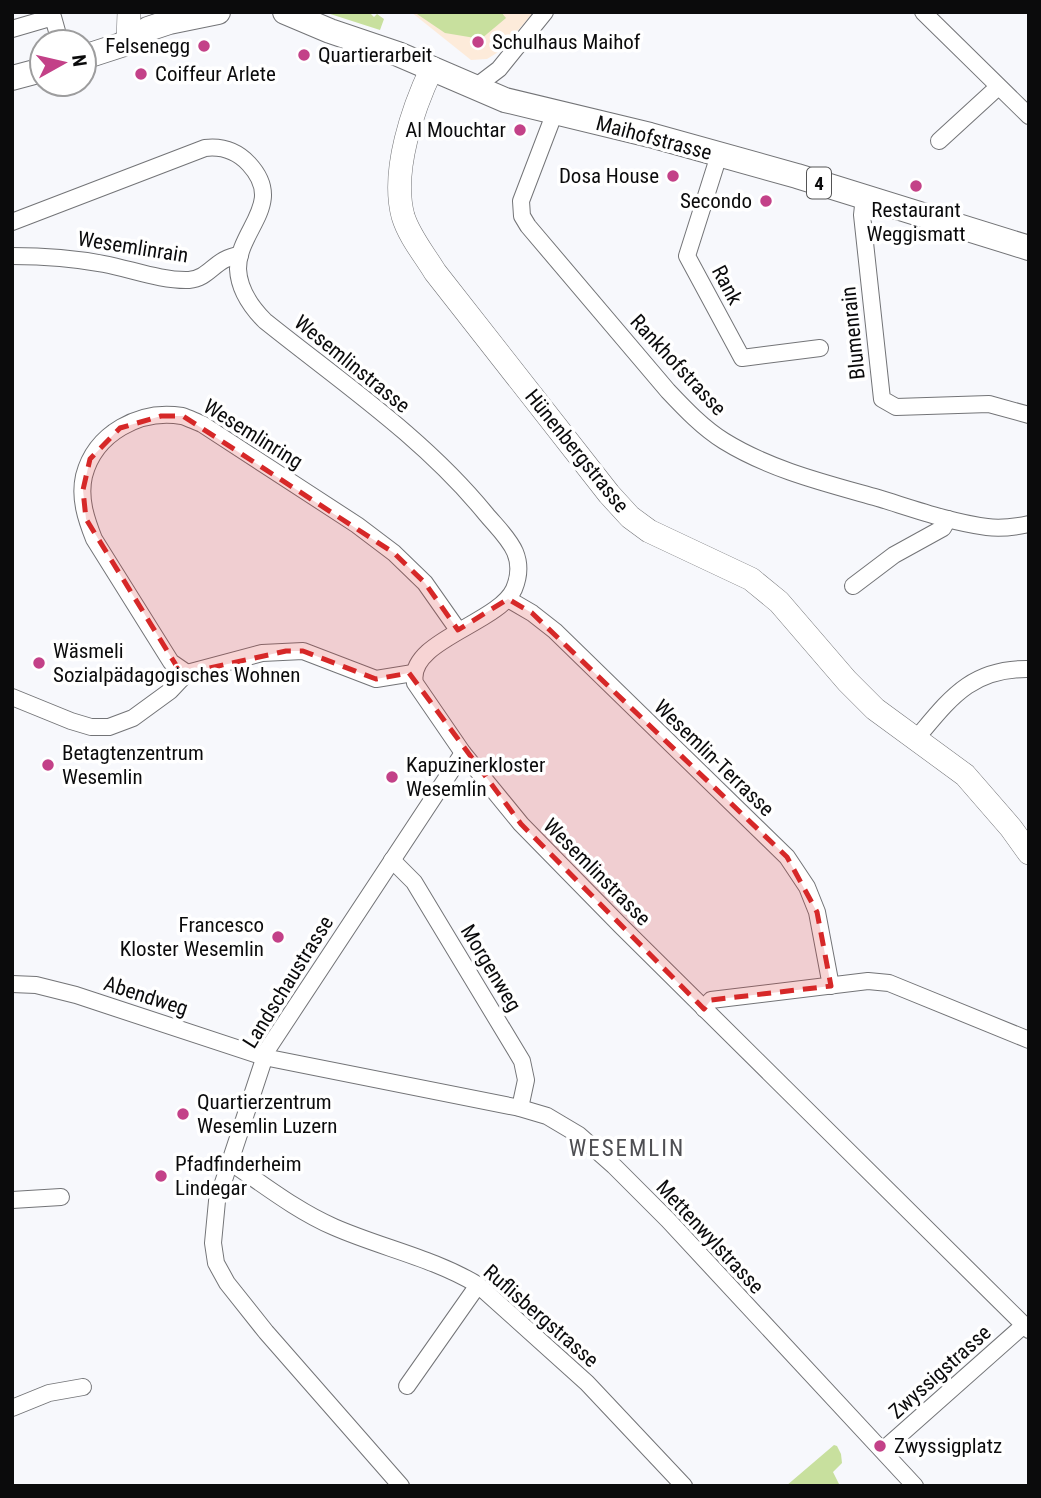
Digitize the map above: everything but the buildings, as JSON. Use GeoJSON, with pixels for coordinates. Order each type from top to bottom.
{"type":"FeatureCollection","features":[{"type":"Feature","properties":{"kind":"main road"},"geometry":{"type":"LineString","coordinates":[[98,52],[128,42],[148,29],[169,22],[219,12]]}},
{"type":"Feature","properties":{"kind":"main road","name":"Maihofstrasse"},"geometry":{"type":"LineString","coordinates":[[285,12],[330,32],[398,54],[505,100],[650,135],[1029,248]]}},
{"type":"Feature","properties":{"kind":"street"},"geometry":{"type":"LineString","coordinates":[[128,42],[129,12]]}},
{"type":"Feature","properties":{"kind":"street"},"geometry":{"type":"LineString","coordinates":[[474,88],[499,69],[545,12]]}},
{"type":"Feature","properties":{"kind":"street"},"geometry":{"type":"LineString","coordinates":[[923,12],[1029,116]]}},
{"type":"Feature","properties":{"kind":"street"},"geometry":{"type":"LineString","coordinates":[[12,29],[53,17],[56,28]]}},
{"type":"Feature","properties":{"kind":"street","name":"Hünenbergstrasse"},"geometry":{"type":"LineString","coordinates":[[432,68],[420,93],[404,152],[400,199],[411,234],[435,272],[609,494],[630,517],[649,531],[751,579],[779,602],[847,681],[875,709],[965,775],[1029,853]]}},
{"type":"Feature","properties":{"kind":"street"},"geometry":{"type":"LineString","coordinates":[[939,141],[998,88]]}},
{"type":"Feature","properties":{"kind":"street","name":"Rankhofstrasse"},"geometry":{"type":"LineString","coordinates":[[555,112],[520,201],[522,216],[668,391],[693,417],[722,440],[760,461],[802,476],[948,519],[989,527],[1014,528],[1029,524]]}},
{"type":"Feature","properties":{"kind":"street"},"geometry":{"type":"LineString","coordinates":[[12,222],[191,153],[216,147],[244,158],[261,181],[261,211],[240,255]]}},
{"type":"Feature","properties":{"kind":"street","name":"Rank"},"geometry":{"type":"LineString","coordinates":[[719,155],[687,256],[742,358],[820,348]]}},
{"type":"Feature","properties":{"kind":"street","name":"Blumenrain"},"geometry":{"type":"LineString","coordinates":[[864,197],[862,215],[882,399],[896,407],[989,404],[1029,415]]}},
{"type":"Feature","properties":{"kind":"street","name":"Wesemlinrain"},"geometry":{"type":"LineString","coordinates":[[12,256],[60,257],[102,263],[166,278],[190,280],[205,276],[216,263],[227,256],[240,255]]}},
{"type":"Feature","properties":{"kind":"street","name":"Wesemlinstrasse"},"geometry":{"type":"LineString","coordinates":[[240,255],[240,282],[253,309],[424,448],[467,491],[505,538],[514,550],[518,566],[517,579],[508,599]]}},
{"type":"Feature","properties":{"kind":"street","name":"Wesemlinring"},"geometry":{"type":"LineString","coordinates":[[187,673],[171,662],[94,539],[86,519],[83,490],[90,459],[102,442],[120,428],[138,420],[160,416],[183,416],[202,424],[357,525],[394,553],[425,583],[457,630]]}},
{"type":"Feature","properties":{"kind":"street"},"geometry":{"type":"LineString","coordinates":[[853,586],[894,555],[943,528],[948,519]]}},
{"type":"Feature","properties":{"kind":"street"},"geometry":{"type":"LineString","coordinates":[[12,697],[71,721],[91,727],[109,727],[133,718],[170,691],[187,673],[237,658],[303,651],[376,679],[413,673],[416,664],[457,630],[496,610],[508,599]]}},
{"type":"Feature","properties":{"kind":"street","name":"Wesemlin-Terrasse"},"geometry":{"type":"LineString","coordinates":[[508,599],[532,612],[555,631],[787,857],[807,887],[817,912],[831,986]]}},
{"type":"Feature","properties":{"kind":"street"},"geometry":{"type":"LineString","coordinates":[[915,740],[950,698],[975,680],[1001,670],[1029,669]]}},
{"type":"Feature","properties":{"kind":"street","name":"Wesemlinstrasse"},"geometry":{"type":"LineString","coordinates":[[413,673],[415,683],[463,753],[521,824],[1027,1328]]}},
{"type":"Feature","properties":{"kind":"street","name":"Landschaustrasse"},"geometry":{"type":"LineString","coordinates":[[401,1486],[226,1283],[216,1263],[213,1243],[217,1201],[264,1057],[274,1037],[463,753]]}},
{"type":"Feature","properties":{"kind":"street","name":"Morgenweg"},"geometry":{"type":"LineString","coordinates":[[392,860],[414,882],[522,1061],[526,1080],[520,1108]]}},
{"type":"Feature","properties":{"kind":"street"},"geometry":{"type":"LineString","coordinates":[[704,1009],[711,1000],[868,981],[889,983],[1029,1040]]}},
{"type":"Feature","properties":{"kind":"street","name":"Abendweg"},"geometry":{"type":"LineString","coordinates":[[12,984],[36,985],[76,995],[264,1057]]}},
{"type":"Feature","properties":{"kind":"street","name":"Mettenwylstrasse"},"geometry":{"type":"LineString","coordinates":[[264,1057],[520,1108],[547,1116],[579,1135],[668,1220],[915,1486]]}},
{"type":"Feature","properties":{"kind":"street","name":"Ruflisbergstrasse"},"geometry":{"type":"LineString","coordinates":[[230,1162],[271,1191],[336,1228],[419,1256],[478,1285],[587,1383],[684,1486]]}},
{"type":"Feature","properties":{"kind":"street"},"geometry":{"type":"LineString","coordinates":[[12,1200],[61,1197]]}},
{"type":"Feature","properties":{"kind":"street"},"geometry":{"type":"LineString","coordinates":[[407,1386],[478,1285]]}},
{"type":"Feature","properties":{"kind":"street","name":"Zwyssigstrasse"},"geometry":{"type":"LineString","coordinates":[[883,1450],[1027,1328]]}},
{"type":"Feature","properties":{"kind":"street"},"geometry":{"type":"LineString","coordinates":[[12,1409],[49,1393],[83,1387]]}},
{"type":"Feature","properties":{"kind":"street"},"geometry":{"type":"LineString","coordinates":[[895,1486],[901,1469]]}},
{"type":"Feature","properties":{"kind":"highlighted area"},"geometry":{"type":"Polygon","coordinates":[[[161,416],[183,416],[394,553],[425,583],[458,630],[508,599],[532,613],[787,857],[817,912],[831,986],[711,1000],[704,1009],[521,824],[409,673],[376,679],[303,651],[286,651],[187,673],[179,670],[86,519],[83,490],[90,459],[120,428],[161,416]]]}},
{"type":"Feature","properties":{"kind":"shaded area","name":"Schulhaus Maihof"},"geometry":{"type":"Polygon","coordinates":[[[411,12],[534,12],[500,51],[487,59],[471,60],[411,12]]]}},
{"type":"Feature","properties":{"kind":"green space"},"geometry":{"type":"Polygon","coordinates":[[[324,12],[369,12],[374,17],[377,14],[384,19],[380,30],[324,12]]]}},
{"type":"Feature","properties":{"kind":"green space"},"geometry":{"type":"Polygon","coordinates":[[[414,12],[501,12],[506,18],[481,39],[445,33],[414,12]]]}},
{"type":"Feature","properties":{"kind":"green space"},"geometry":{"type":"Polygon","coordinates":[[[834,1445],[841,1454],[842,1463],[833,1472],[840,1486],[786,1486],[834,1445]]]}},
{"type":"Feature","properties":{"kind":"place","name":"Schulhaus Maihof"},"geometry":{"type":"Point","coordinates":[478,42]}},
{"type":"Feature","properties":{"kind":"place","name":"Felsenegg"},"geometry":{"type":"Point","coordinates":[204,46]}},
{"type":"Feature","properties":{"kind":"place","name":"Quartierarbeit"},"geometry":{"type":"Point","coordinates":[304,55]}},
{"type":"Feature","properties":{"kind":"place","name":"Coiffeur Arlete"},"geometry":{"type":"Point","coordinates":[141,74]}},
{"type":"Feature","properties":{"kind":"place","name":"Al Mouchtar"},"geometry":{"type":"Point","coordinates":[520,130]}},
{"type":"Feature","properties":{"kind":"place","name":"Dosa House"},"geometry":{"type":"Point","coordinates":[673,176]}},
{"type":"Feature","properties":{"kind":"place","name":"Restaurant Weggismatt"},"geometry":{"type":"Point","coordinates":[916,186]}},
{"type":"Feature","properties":{"kind":"place","name":"Secondo"},"geometry":{"type":"Point","coordinates":[766,201]}},
{"type":"Feature","properties":{"kind":"place","name":"Wäsmeli Sozialpädagogisches Wohnen"},"geometry":{"type":"Point","coordinates":[39,663]}},
{"type":"Feature","properties":{"kind":"place","name":"Betagtenzentrum Wesemlin"},"geometry":{"type":"Point","coordinates":[48,765]}},
{"type":"Feature","properties":{"kind":"place","name":"Kapuzinerkloster Wesemlin"},"geometry":{"type":"Point","coordinates":[392,777]}},
{"type":"Feature","properties":{"kind":"place","name":"Francesco Kloster Wesemlin"},"geometry":{"type":"Point","coordinates":[278,937]}},
{"type":"Feature","properties":{"kind":"place","name":"Quartierzentrum Wesemlin Luzern"},"geometry":{"type":"Point","coordinates":[183,1114]}},
{"type":"Feature","properties":{"kind":"place","name":"Pfadfinderheim Lindegar"},"geometry":{"type":"Point","coordinates":[161,1176]}},
{"type":"Feature","properties":{"kind":"place","name":"Zwyssigplatz"},"geometry":{"type":"Point","coordinates":[880,1446]}},
{"type":"Feature","properties":{"kind":"district","name":"WESEMLIN"},"geometry":{"type":"Point","coordinates":[627,1148]}}]}
